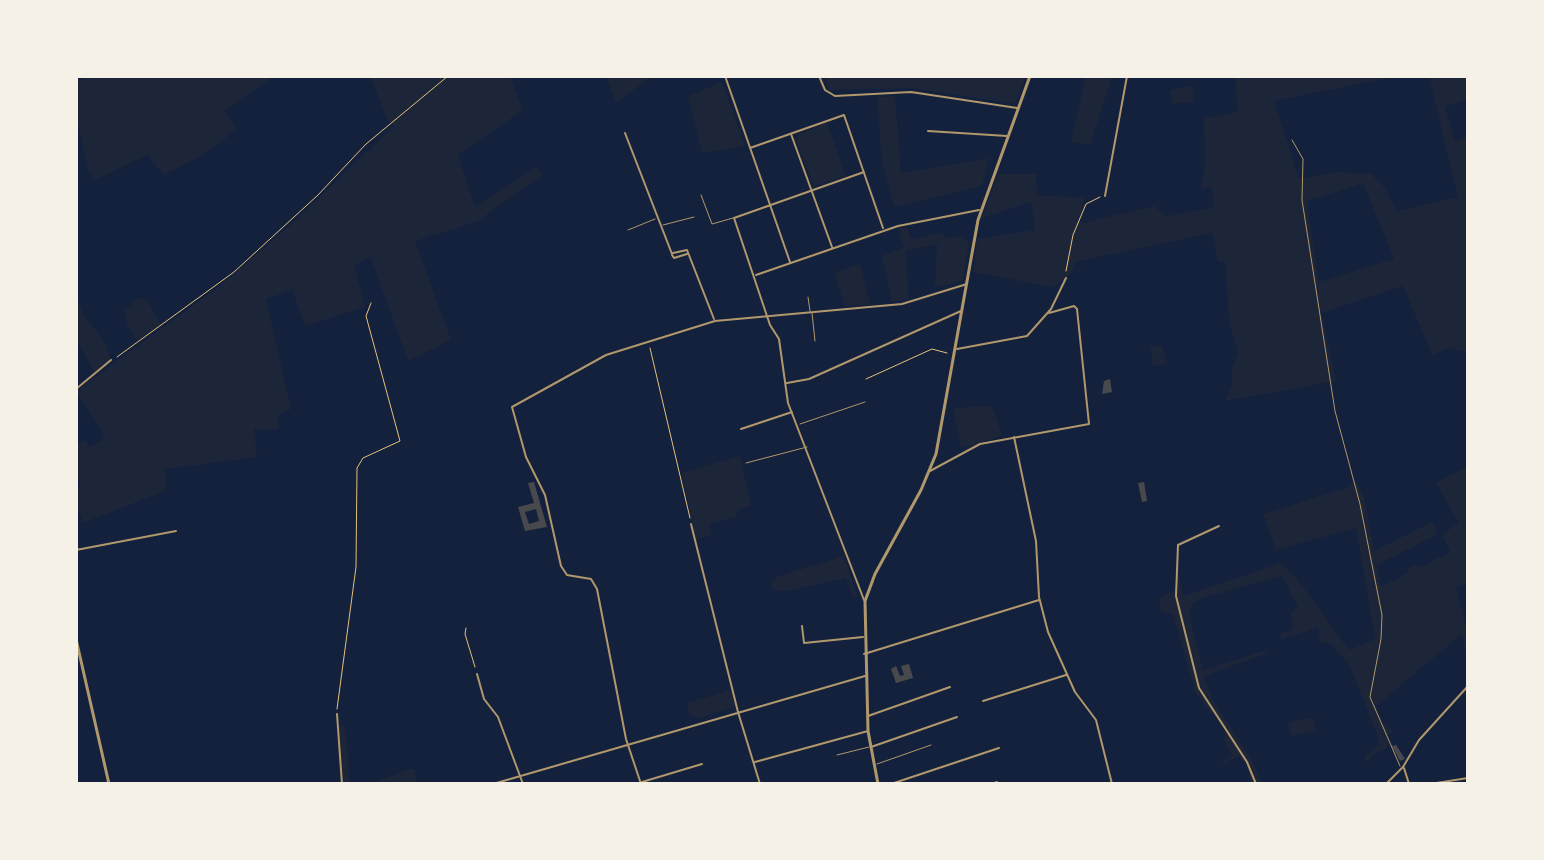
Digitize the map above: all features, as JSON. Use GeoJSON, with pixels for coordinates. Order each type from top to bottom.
{"type":"FeatureCollection","features":[{"type":"Feature","properties":{"kind":"street"},"geometry":{"type":"LineString","coordinates":[[725,76],[790,263]]}},
{"type":"Feature","properties":{"kind":"street"},"geometry":{"type":"LineString","coordinates":[[819,76],[825,90],[835,96],[915,92],[1018,108]]}},
{"type":"Feature","properties":{"kind":"street"},"geometry":{"type":"LineString","coordinates":[[878,784],[868,731],[863,637],[865,601],[877,570],[930,471],[943,429],[978,220],[1030,76]]}},
{"type":"Feature","properties":{"kind":"street"},"geometry":{"type":"LineString","coordinates":[[1105,196],[1127,76]]}},
{"type":"Feature","properties":{"kind":"street"},"geometry":{"type":"LineString","coordinates":[[750,148],[844,115],[884,230]]}},
{"type":"Feature","properties":{"kind":"street"},"geometry":{"type":"LineString","coordinates":[[928,131],[1008,136]]}},
{"type":"Feature","properties":{"kind":"street"},"geometry":{"type":"LineString","coordinates":[[625,133],[672,254],[674,258],[688,254],[715,321]]}},
{"type":"Feature","properties":{"kind":"street"},"geometry":{"type":"LineString","coordinates":[[791,134],[833,248]]}},
{"type":"Feature","properties":{"kind":"street"},"geometry":{"type":"LineString","coordinates":[[864,172],[734,218],[768,317],[779,339],[792,412],[865,601]]}},
{"type":"Feature","properties":{"kind":"street"},"geometry":{"type":"LineString","coordinates":[[754,276],[884,230],[981,210]]}},
{"type":"Feature","properties":{"kind":"street"},"geometry":{"type":"LineString","coordinates":[[956,351],[1024,338],[1049,313],[1066,278]]}},
{"type":"Feature","properties":{"kind":"street"},"geometry":{"type":"LineString","coordinates":[[702,764],[640,783],[628,744],[597,589],[591,579],[567,575],[561,566],[545,495],[526,457],[512,407],[596,359],[715,321],[904,303],[967,284]]}},
{"type":"Feature","properties":{"kind":"street"},"geometry":{"type":"LineString","coordinates":[[930,471],[968,448],[1090,422],[1077,309],[1074,306],[1049,313]]}},
{"type":"Feature","properties":{"kind":"street"},"geometry":{"type":"LineString","coordinates":[[785,384],[809,379],[962,311]]}},
{"type":"Feature","properties":{"kind":"street"},"geometry":{"type":"LineString","coordinates":[[76,389],[111,360]]}},
{"type":"Feature","properties":{"kind":"street"},"geometry":{"type":"LineString","coordinates":[[741,429],[792,412]]}},
{"type":"Feature","properties":{"kind":"street"},"geometry":{"type":"LineString","coordinates":[[1014,437],[1036,541],[1040,600],[1052,643],[1080,700],[1096,720],[1112,784]]}},
{"type":"Feature","properties":{"kind":"street"},"geometry":{"type":"LineString","coordinates":[[691,524],[738,712],[760,784]]}},
{"type":"Feature","properties":{"kind":"street"},"geometry":{"type":"LineString","coordinates":[[1219,526],[1178,545],[1176,596],[1199,688],[1247,762],[1256,784]]}},
{"type":"Feature","properties":{"kind":"street"},"geometry":{"type":"LineString","coordinates":[[76,550],[176,531]]}},
{"type":"Feature","properties":{"kind":"street"},"geometry":{"type":"LineString","coordinates":[[864,654],[1040,600]]}},
{"type":"Feature","properties":{"kind":"street"},"geometry":{"type":"LineString","coordinates":[[802,626],[804,643],[863,637]]}},
{"type":"Feature","properties":{"kind":"street"},"geometry":{"type":"LineString","coordinates":[[76,639],[109,784]]}},
{"type":"Feature","properties":{"kind":"street"},"geometry":{"type":"LineString","coordinates":[[477,674],[484,699],[498,717],[523,784]]}},
{"type":"Feature","properties":{"kind":"street"},"geometry":{"type":"LineString","coordinates":[[983,701],[1067,675]]}},
{"type":"Feature","properties":{"kind":"street"},"geometry":{"type":"LineString","coordinates":[[493,784],[865,676]]}},
{"type":"Feature","properties":{"kind":"street"},"geometry":{"type":"LineString","coordinates":[[1386,784],[1468,686]]}},
{"type":"Feature","properties":{"kind":"street"},"geometry":{"type":"LineString","coordinates":[[867,716],[950,687]]}},
{"type":"Feature","properties":{"kind":"street"},"geometry":{"type":"LineString","coordinates":[[337,714],[342,784]]}},
{"type":"Feature","properties":{"kind":"street"},"geometry":{"type":"LineString","coordinates":[[870,747],[957,717]]}},
{"type":"Feature","properties":{"kind":"street"},"geometry":{"type":"LineString","coordinates":[[754,762],[868,731]]}},
{"type":"Feature","properties":{"kind":"street"},"geometry":{"type":"LineString","coordinates":[[891,784],[999,748]]}},
{"type":"Feature","properties":{"kind":"street"},"geometry":{"type":"LineString","coordinates":[[1401,769],[1409,784]]}},
{"type":"Feature","properties":{"kind":"street"},"geometry":{"type":"LineString","coordinates":[[1430,784],[1468,778]]}},
{"type":"Feature","properties":{"kind":"street"},"geometry":{"type":"LineString","coordinates":[[992,784],[997,782]]}},
{"type":"Feature","properties":{"kind":"lane"},"geometry":{"type":"LineString","coordinates":[[1292,140],[1303,159],[1302,200],[1335,411],[1360,504],[1382,615],[1381,639],[1370,697],[1401,769]]}},
{"type":"Feature","properties":{"kind":"lane"},"geometry":{"type":"LineString","coordinates":[[701,195],[712,224],[734,218]]}},
{"type":"Feature","properties":{"kind":"lane"},"geometry":{"type":"LineString","coordinates":[[661,226],[694,217]]}},
{"type":"Feature","properties":{"kind":"lane"},"geometry":{"type":"LineString","coordinates":[[628,230],[658,218]]}},
{"type":"Feature","properties":{"kind":"lane"},"geometry":{"type":"LineString","coordinates":[[808,297],[815,341]]}},
{"type":"Feature","properties":{"kind":"lane"},"geometry":{"type":"LineString","coordinates":[[797,425],[865,402]]}},
{"type":"Feature","properties":{"kind":"lane"},"geometry":{"type":"LineString","coordinates":[[746,463],[807,447]]}},
{"type":"Feature","properties":{"kind":"lane"},"geometry":{"type":"LineString","coordinates":[[874,766],[931,745]]}},
{"type":"Feature","properties":{"kind":"lane"},"geometry":{"type":"LineString","coordinates":[[837,755],[870,747]]}},
{"type":"Feature","properties":{"kind":"path"},"geometry":{"type":"LineString","coordinates":[[111,360],[234,272],[318,195],[366,144],[448,76]]}},
{"type":"Feature","properties":{"kind":"path"},"geometry":{"type":"LineString","coordinates":[[1066,278],[1073,235],[1086,204],[1105,196]]}},
{"type":"Feature","properties":{"kind":"path"},"geometry":{"type":"LineString","coordinates":[[337,714],[356,567],[356,472],[363,458],[400,441],[366,316],[371,303]]}},
{"type":"Feature","properties":{"kind":"path"},"geometry":{"type":"LineString","coordinates":[[648,341],[691,524]]}},
{"type":"Feature","properties":{"kind":"path"},"geometry":{"type":"LineString","coordinates":[[866,379],[932,349],[943,353],[956,351]]}},
{"type":"Feature","properties":{"kind":"path"},"geometry":{"type":"LineString","coordinates":[[466,628],[477,674]]}},
{"type":"Feature","properties":{"kind":"shaded area"},"geometry":{"type":"Polygon","coordinates":[[[93,76],[274,76],[225,111],[237,129],[203,155],[164,175],[147,155],[95,180],[88,172],[76,112],[76,82],[93,76]]]}},
{"type":"Feature","properties":{"kind":"shaded area"},"geometry":{"type":"Polygon","coordinates":[[[370,76],[510,76],[523,110],[458,155],[475,207],[537,166],[543,175],[476,222],[415,241],[451,340],[408,361],[371,258],[354,265],[365,307],[305,326],[292,290],[266,299],[291,409],[278,416],[279,429],[254,429],[257,457],[165,469],[165,491],[83,523],[76,501],[76,489],[81,487],[76,473],[76,444],[85,440],[89,447],[105,438],[76,391],[221,285],[286,229],[394,126],[388,121],[370,76]]]}},
{"type":"Feature","properties":{"kind":"shaded area"},"geometry":{"type":"Polygon","coordinates":[[[606,76],[653,76],[616,102],[606,76]]]}},
{"type":"Feature","properties":{"kind":"shaded area"},"geometry":{"type":"Polygon","coordinates":[[[825,76],[1026,76],[1015,104],[911,88],[830,90],[825,76]]]}},
{"type":"Feature","properties":{"kind":"shaded area"},"geometry":{"type":"Polygon","coordinates":[[[1086,76],[1125,76],[1112,77],[1090,145],[1071,142],[1086,76]]]}},
{"type":"Feature","properties":{"kind":"shaded area"},"geometry":{"type":"Polygon","coordinates":[[[1235,76],[1397,76],[1274,101],[1299,179],[1335,172],[1371,174],[1385,188],[1397,211],[1458,197],[1429,76],[1468,76],[1468,99],[1445,107],[1455,141],[1468,137],[1468,352],[1448,348],[1432,355],[1403,286],[1321,313],[1336,381],[1225,401],[1232,385],[1232,368],[1238,353],[1229,322],[1225,261],[1218,262],[1212,233],[1075,262],[1071,274],[1053,287],[973,272],[977,239],[1035,230],[1031,202],[982,218],[998,174],[1036,174],[1037,195],[1084,198],[1079,220],[1082,223],[1154,206],[1167,216],[1213,208],[1212,187],[1201,188],[1205,163],[1204,118],[1238,112],[1235,76]],[[1363,183],[1307,201],[1319,282],[1394,259],[1363,183]]]}},
{"type":"Feature","properties":{"kind":"shaded area"},"geometry":{"type":"Polygon","coordinates":[[[722,82],[745,146],[702,153],[688,96],[722,82]]]}},
{"type":"Feature","properties":{"kind":"shaded area"},"geometry":{"type":"Polygon","coordinates":[[[1194,88],[1193,102],[1172,104],[1170,90],[1194,88]]]}},
{"type":"Feature","properties":{"kind":"shaded area"},"geometry":{"type":"Polygon","coordinates":[[[895,96],[901,173],[989,158],[982,186],[894,207],[882,163],[877,97],[895,96]]]}},
{"type":"Feature","properties":{"kind":"shaded area"},"geometry":{"type":"Polygon","coordinates":[[[827,123],[846,176],[814,186],[796,140],[797,135],[827,123]]]}},
{"type":"Feature","properties":{"kind":"shaded area"},"geometry":{"type":"Polygon","coordinates":[[[898,228],[907,228],[912,240],[942,232],[946,238],[961,236],[969,242],[963,281],[935,287],[937,244],[905,251],[909,299],[892,302],[882,256],[904,248],[898,228]]]}},
{"type":"Feature","properties":{"kind":"shaded area"},"geometry":{"type":"Polygon","coordinates":[[[860,264],[870,305],[845,306],[834,273],[860,264]]]}},
{"type":"Feature","properties":{"kind":"shaded area"},"geometry":{"type":"Polygon","coordinates":[[[76,298],[84,315],[106,344],[109,354],[109,361],[94,372],[76,338],[76,298]]]}},
{"type":"Feature","properties":{"kind":"shaded area"},"geometry":{"type":"Polygon","coordinates":[[[138,298],[148,301],[161,325],[137,341],[127,326],[125,311],[138,298]]]}},
{"type":"Feature","properties":{"kind":"shaded area"},"geometry":{"type":"Polygon","coordinates":[[[1162,345],[1167,363],[1153,366],[1150,347],[1162,345]]]}},
{"type":"Feature","properties":{"kind":"shaded area"},"geometry":{"type":"Polygon","coordinates":[[[992,406],[1002,435],[965,448],[960,445],[953,408],[992,406]]]}},
{"type":"Feature","properties":{"kind":"shaded area"},"geometry":{"type":"Polygon","coordinates":[[[740,456],[751,506],[739,509],[736,517],[709,524],[712,535],[696,540],[682,473],[740,456]]]}},
{"type":"Feature","properties":{"kind":"shaded area"},"geometry":{"type":"Polygon","coordinates":[[[1468,466],[1468,581],[1456,587],[1468,632],[1468,660],[1462,634],[1376,706],[1382,723],[1394,732],[1387,735],[1388,747],[1373,755],[1367,763],[1364,757],[1380,743],[1350,666],[1331,644],[1319,642],[1318,628],[1281,639],[1280,633],[1290,631],[1293,624],[1290,614],[1298,607],[1282,576],[1202,598],[1192,604],[1189,614],[1203,670],[1264,651],[1268,653],[1204,676],[1213,700],[1253,762],[1262,784],[1250,784],[1248,762],[1244,763],[1239,756],[1216,767],[1232,755],[1224,740],[1227,732],[1196,694],[1173,615],[1162,612],[1159,601],[1164,595],[1178,590],[1178,571],[1183,596],[1281,563],[1296,577],[1349,650],[1375,639],[1356,528],[1276,550],[1263,514],[1346,488],[1355,481],[1364,495],[1374,551],[1432,522],[1438,534],[1377,565],[1381,587],[1409,572],[1408,568],[1416,564],[1418,568],[1450,552],[1442,534],[1459,523],[1436,483],[1468,466]]]}},
{"type":"Feature","properties":{"kind":"shaded area"},"geometry":{"type":"Polygon","coordinates":[[[844,556],[858,598],[853,597],[846,578],[787,591],[773,590],[770,582],[779,576],[844,556]]]}},
{"type":"Feature","properties":{"kind":"shaded area"},"geometry":{"type":"Polygon","coordinates":[[[731,690],[735,707],[698,718],[690,715],[686,703],[731,690]]]}},
{"type":"Feature","properties":{"kind":"shaded area"},"geometry":{"type":"Polygon","coordinates":[[[1313,717],[1316,730],[1291,736],[1288,723],[1313,717]]]}},
{"type":"Feature","properties":{"kind":"shaded area"},"geometry":{"type":"Polygon","coordinates":[[[344,725],[350,784],[342,784],[338,747],[337,726],[344,725]]]}},
{"type":"Feature","properties":{"kind":"shaded area"},"geometry":{"type":"Polygon","coordinates":[[[414,769],[418,784],[369,784],[414,769]]]}},
{"type":"Feature","properties":{"kind":"building"},"geometry":{"type":"Polygon","coordinates":[[[1110,379],[1112,392],[1102,394],[1104,381],[1110,379]]]}},
{"type":"Feature","properties":{"kind":"building"},"geometry":{"type":"Polygon","coordinates":[[[534,482],[547,527],[525,531],[518,507],[534,503],[528,483],[534,482]],[[536,509],[525,512],[529,524],[539,521],[536,509]]]}},
{"type":"Feature","properties":{"kind":"building"},"geometry":{"type":"Polygon","coordinates":[[[1144,482],[1147,501],[1142,502],[1138,483],[1144,482]]]}},
{"type":"Feature","properties":{"kind":"building"},"geometry":{"type":"Polygon","coordinates":[[[909,664],[913,678],[896,683],[891,669],[896,666],[900,676],[904,675],[901,666],[909,664]]]}},
{"type":"Feature","properties":{"kind":"building"},"geometry":{"type":"Polygon","coordinates":[[[1396,745],[1405,759],[1400,761],[1392,746],[1396,745]]]}}]}
